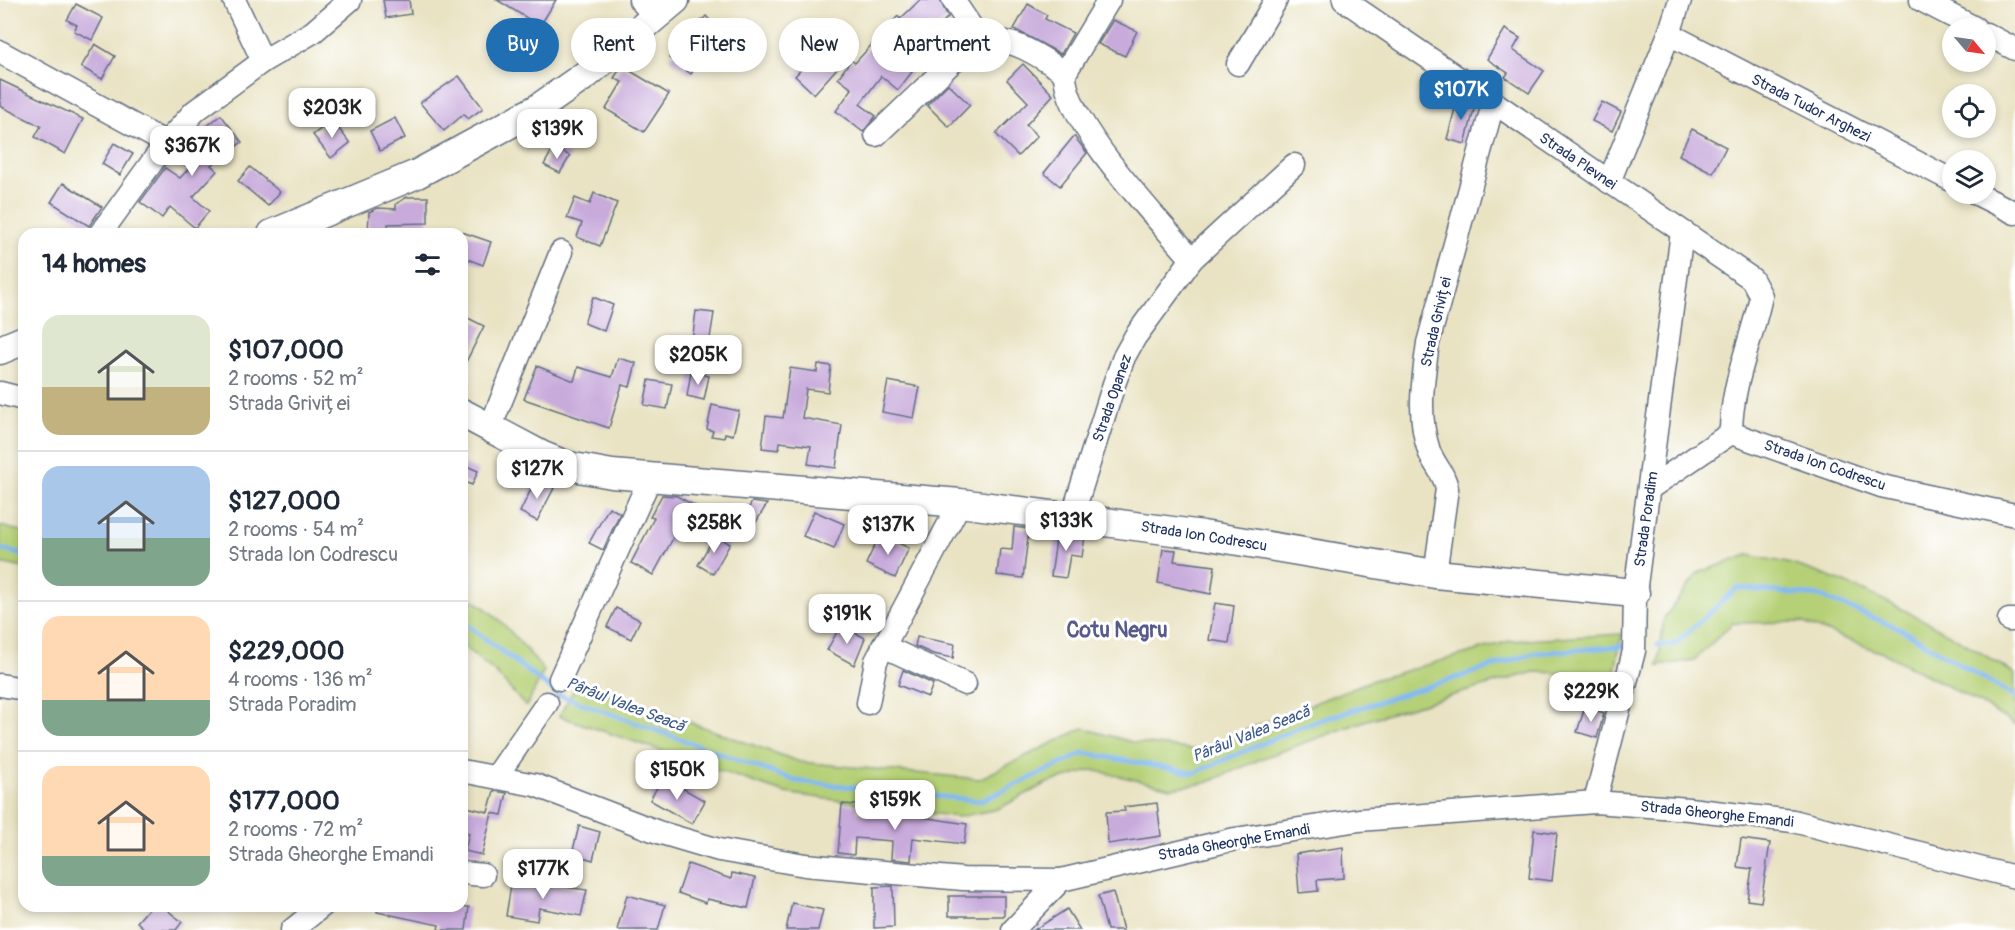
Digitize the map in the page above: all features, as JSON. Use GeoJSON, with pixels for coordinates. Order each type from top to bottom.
{"type":"FeatureCollection","features":[{"type":"Feature","properties":{"kind":"main road"},"geometry":{"type":"LineString","coordinates":[[286,228],[417,174],[537,109],[587,74],[657,6]]}},
{"type":"Feature","properties":{"kind":"main road"},"geometry":{"type":"LineString","coordinates":[[0,350],[18,342]]}},
{"type":"Feature","properties":{"kind":"main road","name":"Strada Ion Codrescu"},"geometry":{"type":"LineString","coordinates":[[468,416],[568,466],[612,474],[960,503],[1072,517],[1203,535],[1636,605]]}},
{"type":"Feature","properties":{"kind":"street"},"geometry":{"type":"LineString","coordinates":[[234,0],[263,61]]}},
{"type":"Feature","properties":{"kind":"street"},"geometry":{"type":"LineString","coordinates":[[104,228],[165,142],[195,111],[263,61],[313,32],[350,0]]}},
{"type":"Feature","properties":{"kind":"street"},"geometry":{"type":"LineString","coordinates":[[953,0],[965,18]]}},
{"type":"Feature","properties":{"kind":"street"},"geometry":{"type":"LineString","coordinates":[[1109,0],[1065,73],[1064,84],[1086,129],[1192,259]]}},
{"type":"Feature","properties":{"kind":"street"},"geometry":{"type":"LineString","coordinates":[[1238,64],[1276,0]]}},
{"type":"Feature","properties":{"kind":"street","name":"Strada Plevnei"},"geometry":{"type":"LineString","coordinates":[[1344,0],[1752,279],[1761,296],[1737,380],[1731,411],[1731,433]]}},
{"type":"Feature","properties":{"kind":"street"},"geometry":{"type":"LineString","coordinates":[[1609,182],[1669,34],[1680,0]]}},
{"type":"Feature","properties":{"kind":"street"},"geometry":{"type":"LineString","coordinates":[[1921,0],[1956,18]]}},
{"type":"Feature","properties":{"kind":"street","name":"Strada Tudor Arghezi"},"geometry":{"type":"LineString","coordinates":[[1669,34],[1942,175]]}},
{"type":"Feature","properties":{"kind":"street"},"geometry":{"type":"LineString","coordinates":[[1996,39],[2015,49]]}},
{"type":"Feature","properties":{"kind":"street"},"geometry":{"type":"LineString","coordinates":[[1011,44],[1021,47],[1065,73]]}},
{"type":"Feature","properties":{"kind":"street"},"geometry":{"type":"LineString","coordinates":[[0,52],[165,142]]}},
{"type":"Feature","properties":{"kind":"street"},"geometry":{"type":"LineString","coordinates":[[876,135],[942,72]]}},
{"type":"Feature","properties":{"kind":"street","name":"Strada Griviței"},"geometry":{"type":"LineString","coordinates":[[1435,574],[1447,489],[1445,478],[1430,455],[1421,415],[1428,343],[1493,104]]}},
{"type":"Feature","properties":{"kind":"street","name":"Strada Opanez"},"geometry":{"type":"LineString","coordinates":[[1072,517],[1124,357],[1192,259],[1294,165]]}},
{"type":"Feature","properties":{"kind":"street"},"geometry":{"type":"LineString","coordinates":[[1996,204],[2015,213]]}},
{"type":"Feature","properties":{"kind":"street","name":"Strada Poradim"},"geometry":{"type":"LineString","coordinates":[[1595,802],[1634,651],[1636,605],[1682,232]]}},
{"type":"Feature","properties":{"kind":"street"},"geometry":{"type":"LineString","coordinates":[[490,428],[561,252]]}},
{"type":"Feature","properties":{"kind":"street"},"geometry":{"type":"LineString","coordinates":[[0,393],[18,398]]}},
{"type":"Feature","properties":{"kind":"street"},"geometry":{"type":"LineString","coordinates":[[1650,488],[1731,433]]}},
{"type":"Feature","properties":{"kind":"street","name":"Strada Ion Codrescu"},"geometry":{"type":"LineString","coordinates":[[1731,433],[1881,486],[2015,514]]}},
{"type":"Feature","properties":{"kind":"street"},"geometry":{"type":"LineString","coordinates":[[560,680],[651,476]]}},
{"type":"Feature","properties":{"kind":"street"},"geometry":{"type":"LineString","coordinates":[[868,704],[876,661],[960,503]]}},
{"type":"Feature","properties":{"kind":"street"},"geometry":{"type":"LineString","coordinates":[[883,646],[965,684]]}},
{"type":"Feature","properties":{"kind":"street"},"geometry":{"type":"LineString","coordinates":[[0,685],[18,687]]}},
{"type":"Feature","properties":{"kind":"street"},"geometry":{"type":"LineString","coordinates":[[496,777],[547,703]]}},
{"type":"Feature","properties":{"kind":"street","name":"Strada Gheorghe Emandi"},"geometry":{"type":"LineString","coordinates":[[468,772],[535,785],[658,832],[719,850],[805,865],[963,879],[1061,880],[1235,839],[1348,822],[1595,802],[1689,808],[1793,821],[2015,877]]}},
{"type":"Feature","properties":{"kind":"street"},"geometry":{"type":"LineString","coordinates":[[1013,930],[1061,880]]}},
{"type":"Feature","properties":{"kind":"street"},"geometry":{"type":"LineString","coordinates":[[292,930],[314,912]]}},
{"type":"Feature","properties":{"kind":"green space"},"geometry":{"type":"Polygon","coordinates":[[[0,526],[18,530],[18,567],[0,563],[0,526]]]}},
{"type":"Feature","properties":{"kind":"green space"},"geometry":{"type":"Polygon","coordinates":[[[1748,555],[1798,566],[1882,599],[1964,642],[2015,674],[2015,725],[1978,702],[1888,655],[1801,622],[1733,623],[1694,660],[1658,666],[1664,618],[1698,573],[1748,555]]]}},
{"type":"Feature","properties":{"kind":"green space"},"geometry":{"type":"Polygon","coordinates":[[[468,597],[486,608],[517,638],[544,671],[526,707],[496,673],[468,650],[468,597]]]}},
{"type":"Feature","properties":{"kind":"green space"},"geometry":{"type":"Polygon","coordinates":[[[1622,634],[1614,675],[1534,672],[1367,720],[1263,758],[1206,783],[1171,788],[1093,770],[1047,783],[998,809],[958,817],[785,793],[559,716],[578,682],[800,762],[979,779],[1083,728],[1132,742],[1196,750],[1370,681],[1510,641],[1622,634]]]}},
{"type":"Feature","properties":{"kind":"building"},"geometry":{"type":"Polygon","coordinates":[[[383,0],[409,0],[411,14],[386,18],[383,0]]]}},
{"type":"Feature","properties":{"kind":"building"},"geometry":{"type":"Polygon","coordinates":[[[497,0],[556,0],[545,18],[527,18],[497,0]]]}},
{"type":"Feature","properties":{"kind":"building"},"geometry":{"type":"Polygon","coordinates":[[[920,0],[940,0],[948,17],[947,18],[901,18],[920,0]]]}},
{"type":"Feature","properties":{"kind":"building"},"geometry":{"type":"Polygon","coordinates":[[[76,4],[103,18],[92,40],[74,31],[77,25],[67,20],[76,4]]]}},
{"type":"Feature","properties":{"kind":"building"},"geometry":{"type":"Polygon","coordinates":[[[1028,4],[1047,15],[1045,19],[1073,33],[1061,54],[1014,29],[1028,4]]]}},
{"type":"Feature","properties":{"kind":"building"},"geometry":{"type":"Polygon","coordinates":[[[1113,20],[1137,31],[1125,56],[1098,44],[1113,20]]]}},
{"type":"Feature","properties":{"kind":"building"},"geometry":{"type":"Polygon","coordinates":[[[1505,29],[1520,38],[1513,50],[1544,71],[1529,93],[1505,77],[1508,73],[1487,59],[1505,29]]]}},
{"type":"Feature","properties":{"kind":"building"},"geometry":{"type":"Polygon","coordinates":[[[95,44],[115,56],[102,79],[81,67],[95,44]]]}},
{"type":"Feature","properties":{"kind":"building"},"geometry":{"type":"Polygon","coordinates":[[[871,46],[871,72],[912,72],[898,90],[881,76],[860,104],[876,116],[863,132],[836,111],[852,89],[838,78],[842,72],[859,72],[859,59],[871,46]]]}},
{"type":"Feature","properties":{"kind":"building"},"geometry":{"type":"Polygon","coordinates":[[[1023,64],[1053,95],[1026,125],[1037,136],[1018,156],[996,134],[1028,102],[1007,80],[1023,64]]]}},
{"type":"Feature","properties":{"kind":"building"},"geometry":{"type":"Polygon","coordinates":[[[618,72],[632,72],[669,94],[644,132],[606,109],[622,82],[614,78],[618,72]]]}},
{"type":"Feature","properties":{"kind":"building"},"geometry":{"type":"Polygon","coordinates":[[[799,72],[834,72],[814,94],[795,76],[799,72]]]}},
{"type":"Feature","properties":{"kind":"building"},"geometry":{"type":"Polygon","coordinates":[[[459,76],[483,108],[468,119],[464,114],[444,131],[420,103],[459,76]]]}},
{"type":"Feature","properties":{"kind":"building"},"geometry":{"type":"Polygon","coordinates":[[[0,80],[83,119],[65,154],[35,137],[41,126],[0,106],[0,80]]]}},
{"type":"Feature","properties":{"kind":"building"},"geometry":{"type":"Polygon","coordinates":[[[948,84],[970,105],[949,127],[927,105],[948,84]]]}},
{"type":"Feature","properties":{"kind":"building"},"geometry":{"type":"Polygon","coordinates":[[[1458,97],[1475,106],[1465,144],[1447,139],[1458,97]]]}},
{"type":"Feature","properties":{"kind":"building"},"geometry":{"type":"Polygon","coordinates":[[[1602,102],[1621,112],[1612,131],[1592,121],[1602,102]]]}},
{"type":"Feature","properties":{"kind":"building"},"geometry":{"type":"Polygon","coordinates":[[[561,113],[578,122],[564,148],[547,139],[561,113]]]}},
{"type":"Feature","properties":{"kind":"building"},"geometry":{"type":"Polygon","coordinates":[[[221,115],[242,142],[211,165],[217,171],[193,197],[209,211],[195,228],[170,207],[162,218],[140,202],[165,168],[180,178],[209,147],[207,144],[210,141],[202,130],[221,115]]]}},
{"type":"Feature","properties":{"kind":"building"},"geometry":{"type":"Polygon","coordinates":[[[395,118],[405,138],[380,151],[370,131],[395,118]]]}},
{"type":"Feature","properties":{"kind":"building"},"geometry":{"type":"Polygon","coordinates":[[[332,120],[350,143],[331,158],[313,135],[332,120]]]}},
{"type":"Feature","properties":{"kind":"building"},"geometry":{"type":"Polygon","coordinates":[[[1692,129],[1726,147],[1713,173],[1679,155],[1692,129]]]}},
{"type":"Feature","properties":{"kind":"building"},"geometry":{"type":"Polygon","coordinates":[[[1074,136],[1087,153],[1060,186],[1044,173],[1074,136]]]}},
{"type":"Feature","properties":{"kind":"building"},"geometry":{"type":"Polygon","coordinates":[[[114,143],[133,154],[120,175],[102,164],[114,143]]]}},
{"type":"Feature","properties":{"kind":"building"},"geometry":{"type":"Polygon","coordinates":[[[554,147],[570,156],[560,173],[544,165],[554,147]]]}},
{"type":"Feature","properties":{"kind":"building"},"geometry":{"type":"Polygon","coordinates":[[[250,167],[280,192],[268,206],[238,181],[250,167]]]}},
{"type":"Feature","properties":{"kind":"building"},"geometry":{"type":"Polygon","coordinates":[[[63,183],[102,207],[89,226],[51,202],[63,183]]]}},
{"type":"Feature","properties":{"kind":"building"},"geometry":{"type":"Polygon","coordinates":[[[594,193],[617,203],[600,246],[577,237],[582,223],[567,218],[575,198],[590,204],[594,193]]]}},
{"type":"Feature","properties":{"kind":"building"},"geometry":{"type":"Polygon","coordinates":[[[407,197],[428,197],[428,223],[388,224],[388,228],[368,228],[369,212],[378,208],[396,209],[396,204],[407,197]]]}},
{"type":"Feature","properties":{"kind":"building"},"geometry":{"type":"Polygon","coordinates":[[[468,234],[491,242],[483,265],[468,259],[468,234]]]}},
{"type":"Feature","properties":{"kind":"building"},"geometry":{"type":"Polygon","coordinates":[[[593,297],[613,305],[604,331],[584,323],[593,297]]]}},
{"type":"Feature","properties":{"kind":"building"},"geometry":{"type":"Polygon","coordinates":[[[696,311],[714,313],[709,344],[692,342],[696,311]]]}},
{"type":"Feature","properties":{"kind":"building"},"geometry":{"type":"Polygon","coordinates":[[[468,318],[484,326],[468,358],[468,318]]]}},
{"type":"Feature","properties":{"kind":"building"},"geometry":{"type":"Polygon","coordinates":[[[618,358],[636,363],[630,387],[622,385],[609,428],[524,399],[537,366],[574,381],[578,367],[612,377],[618,358]]]}},
{"type":"Feature","properties":{"kind":"building"},"geometry":{"type":"Polygon","coordinates":[[[818,364],[831,366],[828,392],[806,389],[802,418],[842,425],[836,468],[808,464],[811,446],[780,442],[779,450],[762,448],[766,416],[783,418],[790,368],[817,372],[818,364]]]}},
{"type":"Feature","properties":{"kind":"building"},"geometry":{"type":"Polygon","coordinates":[[[691,372],[709,376],[704,400],[687,396],[691,372]]]}},
{"type":"Feature","properties":{"kind":"building"},"geometry":{"type":"Polygon","coordinates":[[[649,380],[672,384],[667,409],[644,405],[649,380]]]}},
{"type":"Feature","properties":{"kind":"building"},"geometry":{"type":"Polygon","coordinates":[[[888,381],[920,387],[914,418],[882,412],[888,381]]]}},
{"type":"Feature","properties":{"kind":"building"},"geometry":{"type":"Polygon","coordinates":[[[712,405],[739,411],[733,435],[725,433],[724,438],[711,436],[713,431],[707,429],[712,405]]]}},
{"type":"Feature","properties":{"kind":"building"},"geometry":{"type":"Polygon","coordinates":[[[468,467],[478,471],[472,485],[468,483],[468,467]]]}},
{"type":"Feature","properties":{"kind":"building"},"geometry":{"type":"Polygon","coordinates":[[[536,479],[554,488],[537,521],[520,512],[536,479]]]}},
{"type":"Feature","properties":{"kind":"building"},"geometry":{"type":"Polygon","coordinates":[[[662,495],[677,496],[697,507],[682,534],[677,531],[653,575],[631,563],[654,518],[650,517],[662,495]]]}},
{"type":"Feature","properties":{"kind":"building"},"geometry":{"type":"Polygon","coordinates":[[[752,502],[767,504],[750,532],[739,525],[752,502]]]}},
{"type":"Feature","properties":{"kind":"building"},"geometry":{"type":"Polygon","coordinates":[[[609,507],[620,513],[603,550],[589,543],[609,507]]]}},
{"type":"Feature","properties":{"kind":"building"},"geometry":{"type":"Polygon","coordinates":[[[814,511],[844,524],[834,549],[803,536],[814,511]]]}},
{"type":"Feature","properties":{"kind":"building"},"geometry":{"type":"Polygon","coordinates":[[[1014,527],[1029,529],[1023,578],[997,575],[1000,549],[1012,550],[1014,527]]]}},
{"type":"Feature","properties":{"kind":"building"},"geometry":{"type":"Polygon","coordinates":[[[1057,532],[1085,536],[1082,557],[1070,555],[1066,578],[1051,576],[1057,532]]]}},
{"type":"Feature","properties":{"kind":"building"},"geometry":{"type":"Polygon","coordinates":[[[880,534],[909,548],[895,578],[866,564],[880,534]]]}},
{"type":"Feature","properties":{"kind":"building"},"geometry":{"type":"Polygon","coordinates":[[[715,535],[730,544],[713,574],[698,565],[715,535]]]}},
{"type":"Feature","properties":{"kind":"building"},"geometry":{"type":"Polygon","coordinates":[[[1163,549],[1176,550],[1174,561],[1215,566],[1211,594],[1158,583],[1163,549]]]}},
{"type":"Feature","properties":{"kind":"building"},"geometry":{"type":"Polygon","coordinates":[[[1215,603],[1234,606],[1229,643],[1209,640],[1215,603]]]}},
{"type":"Feature","properties":{"kind":"building"},"geometry":{"type":"Polygon","coordinates":[[[616,608],[640,620],[631,639],[607,627],[616,608]]]}},
{"type":"Feature","properties":{"kind":"building"},"geometry":{"type":"Polygon","coordinates":[[[841,625],[865,638],[854,665],[827,650],[841,625]]]}},
{"type":"Feature","properties":{"kind":"building"},"geometry":{"type":"Polygon","coordinates":[[[917,637],[955,644],[953,658],[933,654],[915,646],[917,637]]]}},
{"type":"Feature","properties":{"kind":"building"},"geometry":{"type":"Polygon","coordinates":[[[903,670],[933,684],[928,697],[898,685],[903,670]]]}},
{"type":"Feature","properties":{"kind":"building"},"geometry":{"type":"Polygon","coordinates":[[[1585,707],[1604,713],[1597,738],[1577,732],[1585,707]]]}},
{"type":"Feature","properties":{"kind":"building"},"geometry":{"type":"Polygon","coordinates":[[[663,777],[705,801],[692,824],[650,800],[663,777]]]}},
{"type":"Feature","properties":{"kind":"building"},"geometry":{"type":"Polygon","coordinates":[[[494,791],[507,793],[502,815],[492,813],[482,855],[468,852],[468,807],[488,812],[494,791]]]}},
{"type":"Feature","properties":{"kind":"building"},"geometry":{"type":"Polygon","coordinates":[[[1157,803],[1161,836],[1108,844],[1106,812],[1125,811],[1124,807],[1157,803]]]}},
{"type":"Feature","properties":{"kind":"building"},"geometry":{"type":"Polygon","coordinates":[[[842,804],[858,805],[857,812],[915,816],[967,824],[964,844],[913,838],[911,861],[891,859],[892,841],[855,838],[854,855],[838,853],[842,804]]]}},
{"type":"Feature","properties":{"kind":"building"},"geometry":{"type":"Polygon","coordinates":[[[579,826],[600,832],[593,860],[572,854],[579,826]]]}},
{"type":"Feature","properties":{"kind":"building"},"geometry":{"type":"Polygon","coordinates":[[[1534,830],[1557,833],[1552,881],[1529,878],[1534,830]]]}},
{"type":"Feature","properties":{"kind":"building"},"geometry":{"type":"Polygon","coordinates":[[[1741,839],[1770,843],[1761,902],[1747,900],[1752,869],[1737,867],[1741,839]]]}},
{"type":"Feature","properties":{"kind":"building"},"geometry":{"type":"Polygon","coordinates":[[[1343,847],[1344,878],[1317,880],[1318,891],[1299,893],[1296,854],[1343,847]]]}},
{"type":"Feature","properties":{"kind":"building"},"geometry":{"type":"Polygon","coordinates":[[[688,864],[731,879],[732,873],[755,878],[748,908],[707,899],[706,903],[678,893],[688,864]]]}},
{"type":"Feature","properties":{"kind":"building"},"geometry":{"type":"Polygon","coordinates":[[[512,879],[587,890],[581,916],[539,908],[537,921],[506,916],[512,879]]]}},
{"type":"Feature","properties":{"kind":"building"},"geometry":{"type":"Polygon","coordinates":[[[893,886],[894,927],[874,928],[874,887],[893,886]]]}},
{"type":"Feature","properties":{"kind":"building"},"geometry":{"type":"Polygon","coordinates":[[[1113,892],[1123,930],[1107,930],[1098,896],[1113,892]]]}},
{"type":"Feature","properties":{"kind":"building"},"geometry":{"type":"Polygon","coordinates":[[[627,895],[665,905],[658,930],[617,930],[627,895]]]}},
{"type":"Feature","properties":{"kind":"building"},"geometry":{"type":"Polygon","coordinates":[[[949,896],[1004,896],[1004,916],[949,916],[949,896]]]}},
{"type":"Feature","properties":{"kind":"building"},"geometry":{"type":"Polygon","coordinates":[[[792,903],[823,910],[818,930],[786,930],[792,903]]]}},
{"type":"Feature","properties":{"kind":"building"},"geometry":{"type":"Polygon","coordinates":[[[469,907],[466,930],[438,930],[439,925],[377,912],[468,912],[469,907]]]}},
{"type":"Feature","properties":{"kind":"building"},"geometry":{"type":"Polygon","coordinates":[[[1067,909],[1080,930],[1034,930],[1067,909]]]}},
{"type":"Feature","properties":{"kind":"building"},"geometry":{"type":"Polygon","coordinates":[[[146,912],[170,912],[182,922],[176,930],[146,930],[137,922],[146,912]]]}},
{"type":"Feature","properties":{"kind":"waterway","name":"Pârâul Valea Seacă"},"geometry":{"type":"LineString","coordinates":[[0,549],[18,554]]}},
{"type":"Feature","properties":{"kind":"waterway","name":"Pârâul Valea Seacă"},"geometry":{"type":"LineString","coordinates":[[1658,645],[1674,645],[1737,588],[1819,596],[1899,628],[2015,697]]}},
{"type":"Feature","properties":{"kind":"waterway","name":"Pârâul Valea Seacă"},"geometry":{"type":"LineString","coordinates":[[468,626],[559,695],[796,781],[981,801],[1085,753],[1194,773],[1305,725],[1535,653],[1626,646]]}},
{"type":"Feature","properties":{"kind":"district","name":"Cotu Negru"},"geometry":{"type":"Point","coordinates":[1117,630]}}]}
